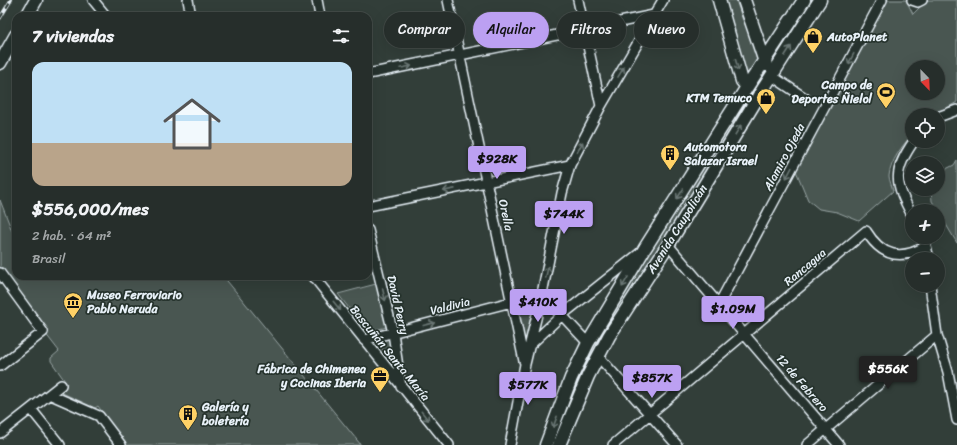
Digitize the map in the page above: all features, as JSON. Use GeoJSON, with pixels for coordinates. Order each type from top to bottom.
{"type":"FeatureCollection","features":[{"type":"Feature","properties":{"kind":"main road"},"geometry":{"type":"LineString","coordinates":[[29,12],[36,0]]}},
{"type":"Feature","properties":{"kind":"main road"},"geometry":{"type":"LineString","coordinates":[[719,0],[742,81],[747,87]]}},
{"type":"Feature","properties":{"kind":"main road"},"geometry":{"type":"LineString","coordinates":[[744,0],[765,59],[769,80]]}},
{"type":"Feature","properties":{"kind":"main road","name":"Avenida Caupolicán"},"geometry":{"type":"LineString","coordinates":[[546,445],[571,378],[588,344],[747,87],[804,0]]}},
{"type":"Feature","properties":{"kind":"main road","name":"Avenida Caupolicán"},"geometry":{"type":"LineString","coordinates":[[560,445],[588,376],[609,336],[668,245],[820,0]]}},
{"type":"Feature","properties":{"kind":"main road"},"geometry":{"type":"LineString","coordinates":[[0,63],[12,42]]}},
{"type":"Feature","properties":{"kind":"main road"},"geometry":{"type":"LineString","coordinates":[[690,178],[703,187]]}},
{"type":"Feature","properties":{"kind":"main road"},"geometry":{"type":"LineString","coordinates":[[668,245],[664,226],[670,210]]}},
{"type":"Feature","properties":{"kind":"main road"},"geometry":{"type":"LineString","coordinates":[[588,344],[590,353],[588,376]]}},
{"type":"Feature","properties":{"kind":"street"},"geometry":{"type":"LineString","coordinates":[[93,0],[103,12]]}},
{"type":"Feature","properties":{"kind":"street"},"geometry":{"type":"LineString","coordinates":[[188,0],[190,12]]}},
{"type":"Feature","properties":{"kind":"street"},"geometry":{"type":"LineString","coordinates":[[317,0],[319,12]]}},
{"type":"Feature","properties":{"kind":"street","name":"Orella"},"geometry":{"type":"LineString","coordinates":[[448,0],[525,364]]}},
{"type":"Feature","properties":{"kind":"street"},"geometry":{"type":"LineString","coordinates":[[578,0],[581,12]]}},
{"type":"Feature","properties":{"kind":"street"},"geometry":{"type":"LineString","coordinates":[[656,12],[663,0]]}},
{"type":"Feature","properties":{"kind":"street","name":"Alamiro Ojeda"},"geometry":{"type":"LineString","coordinates":[[719,304],[882,0]]}},
{"type":"Feature","properties":{"kind":"street"},"geometry":{"type":"LineString","coordinates":[[372,73],[557,36]]}},
{"type":"Feature","properties":{"kind":"street"},"geometry":{"type":"LineString","coordinates":[[589,48],[601,106]]}},
{"type":"Feature","properties":{"kind":"street"},"geometry":{"type":"LineString","coordinates":[[510,445],[525,364],[542,294],[562,193],[570,165],[601,106],[635,48]]}},
{"type":"Feature","properties":{"kind":"street"},"geometry":{"type":"LineString","coordinates":[[769,80],[804,98]]}},
{"type":"Feature","properties":{"kind":"street"},"geometry":{"type":"LineString","coordinates":[[945,114],[957,110]]}},
{"type":"Feature","properties":{"kind":"street"},"geometry":{"type":"LineString","coordinates":[[907,204],[898,185],[898,174],[902,161],[910,148]]}},
{"type":"Feature","properties":{"kind":"street"},"geometry":{"type":"LineString","coordinates":[[372,205],[570,165]]}},
{"type":"Feature","properties":{"kind":"street","name":"Rancagua"},"geometry":{"type":"LineString","coordinates":[[613,445],[866,231],[873,242],[890,254],[907,255],[926,246]]}},
{"type":"Feature","properties":{"kind":"street","name":"12 de Febrero"},"geometry":{"type":"LineString","coordinates":[[668,245],[839,445]]}},
{"type":"Feature","properties":{"kind":"street","name":"David Perry"},"geometry":{"type":"LineString","coordinates":[[372,246],[393,333],[402,387]]}},
{"type":"Feature","properties":{"kind":"street"},"geometry":{"type":"LineString","coordinates":[[926,246],[927,252]]}},
{"type":"Feature","properties":{"kind":"street"},"geometry":{"type":"LineString","coordinates":[[529,346],[562,315],[646,248]]}},
{"type":"Feature","properties":{"kind":"street"},"geometry":{"type":"LineString","coordinates":[[0,273],[43,332],[0,366]]}},
{"type":"Feature","properties":{"kind":"street","name":"Bascuñán Santa María"},"geometry":{"type":"LineString","coordinates":[[316,280],[449,445]]}},
{"type":"Feature","properties":{"kind":"street"},"geometry":{"type":"LineString","coordinates":[[931,292],[937,335],[948,372],[957,420]]}},
{"type":"Feature","properties":{"kind":"street"},"geometry":{"type":"LineString","coordinates":[[542,294],[588,344]]}},
{"type":"Feature","properties":{"kind":"street","name":"Valdivia"},"geometry":{"type":"LineString","coordinates":[[364,340],[542,294]]}},
{"type":"Feature","properties":{"kind":"street"},"geometry":{"type":"LineString","coordinates":[[807,445],[937,335]]}},
{"type":"Feature","properties":{"kind":"street"},"geometry":{"type":"LineString","coordinates":[[598,356],[677,445]]}},
{"type":"Feature","properties":{"kind":"street"},"geometry":{"type":"LineString","coordinates":[[0,433],[61,385]]}},
{"type":"Feature","properties":{"kind":"street"},"geometry":{"type":"LineString","coordinates":[[51,394],[99,416],[121,445]]}},
{"type":"Feature","properties":{"kind":"street"},"geometry":{"type":"LineString","coordinates":[[31,409],[60,445]]}},
{"type":"Feature","properties":{"kind":"shaded area"},"geometry":{"type":"Polygon","coordinates":[[[724,0],[736,0],[742,18],[760,55],[750,79],[746,77],[724,0]]]}},
{"type":"Feature","properties":{"kind":"shaded area"},"geometry":{"type":"Polygon","coordinates":[[[807,0],[813,0],[594,352],[569,403],[554,445],[551,445],[574,380],[594,342],[648,249],[807,0]]]}},
{"type":"Feature","properties":{"kind":"shaded area","name":"Campo de Deportes Ñielol"},"geometry":{"type":"Polygon","coordinates":[[[885,0],[906,0],[913,14],[927,0],[957,0],[957,102],[945,109],[905,108],[905,143],[892,165],[889,176],[893,191],[859,221],[837,212],[819,209],[808,200],[794,166],[885,0]]]}},
{"type":"Feature","properties":{"kind":"shaded area"},"geometry":{"type":"Polygon","coordinates":[[[957,160],[957,243],[945,223],[945,204],[934,204],[932,196],[945,196],[945,170],[954,165],[957,160]]]}},
{"type":"Feature","properties":{"kind":"shaded area"},"geometry":{"type":"Polygon","coordinates":[[[0,200],[12,231],[12,280],[226,280],[361,445],[126,445],[98,406],[95,408],[58,391],[67,384],[51,361],[51,358],[59,351],[28,311],[0,271],[0,200]]]}},
{"type":"Feature","properties":{"kind":"shaded area"},"geometry":{"type":"Polygon","coordinates":[[[376,284],[387,327],[370,331],[366,330],[338,294],[376,284]]]}},
{"type":"Feature","properties":{"kind":"shaded area"},"geometry":{"type":"Polygon","coordinates":[[[536,301],[525,346],[515,306],[536,301]]]}},
{"type":"Feature","properties":{"kind":"shaded area"},"geometry":{"type":"Polygon","coordinates":[[[389,338],[396,366],[376,341],[389,338]]]}},
{"type":"Feature","properties":{"kind":"railway"},"geometry":{"type":"LineString","coordinates":[[0,18],[11,0]]}},
{"type":"Feature","properties":{"kind":"place","name":"AutoPlanet"},"geometry":{"type":"Point","coordinates":[813,54]}},
{"type":"Feature","properties":{"kind":"place","name":"Campo de Deportes Ñielol"},"geometry":{"type":"Point","coordinates":[886,109]}},
{"type":"Feature","properties":{"kind":"place","name":"KTM Temuco"},"geometry":{"type":"Point","coordinates":[766,115]}},
{"type":"Feature","properties":{"kind":"place","name":"Automotora Salazar Israel"},"geometry":{"type":"Point","coordinates":[670,171]}},
{"type":"Feature","properties":{"kind":"place","name":"Museo Ferroviario Pablo Neruda"},"geometry":{"type":"Point","coordinates":[73,319]}},
{"type":"Feature","properties":{"kind":"place","name":"Fábrica de Chimenea y Cocinas Iberia"},"geometry":{"type":"Point","coordinates":[380,393]}},
{"type":"Feature","properties":{"kind":"place","name":"Galería y boletería"},"geometry":{"type":"Point","coordinates":[188,431]}}]}
